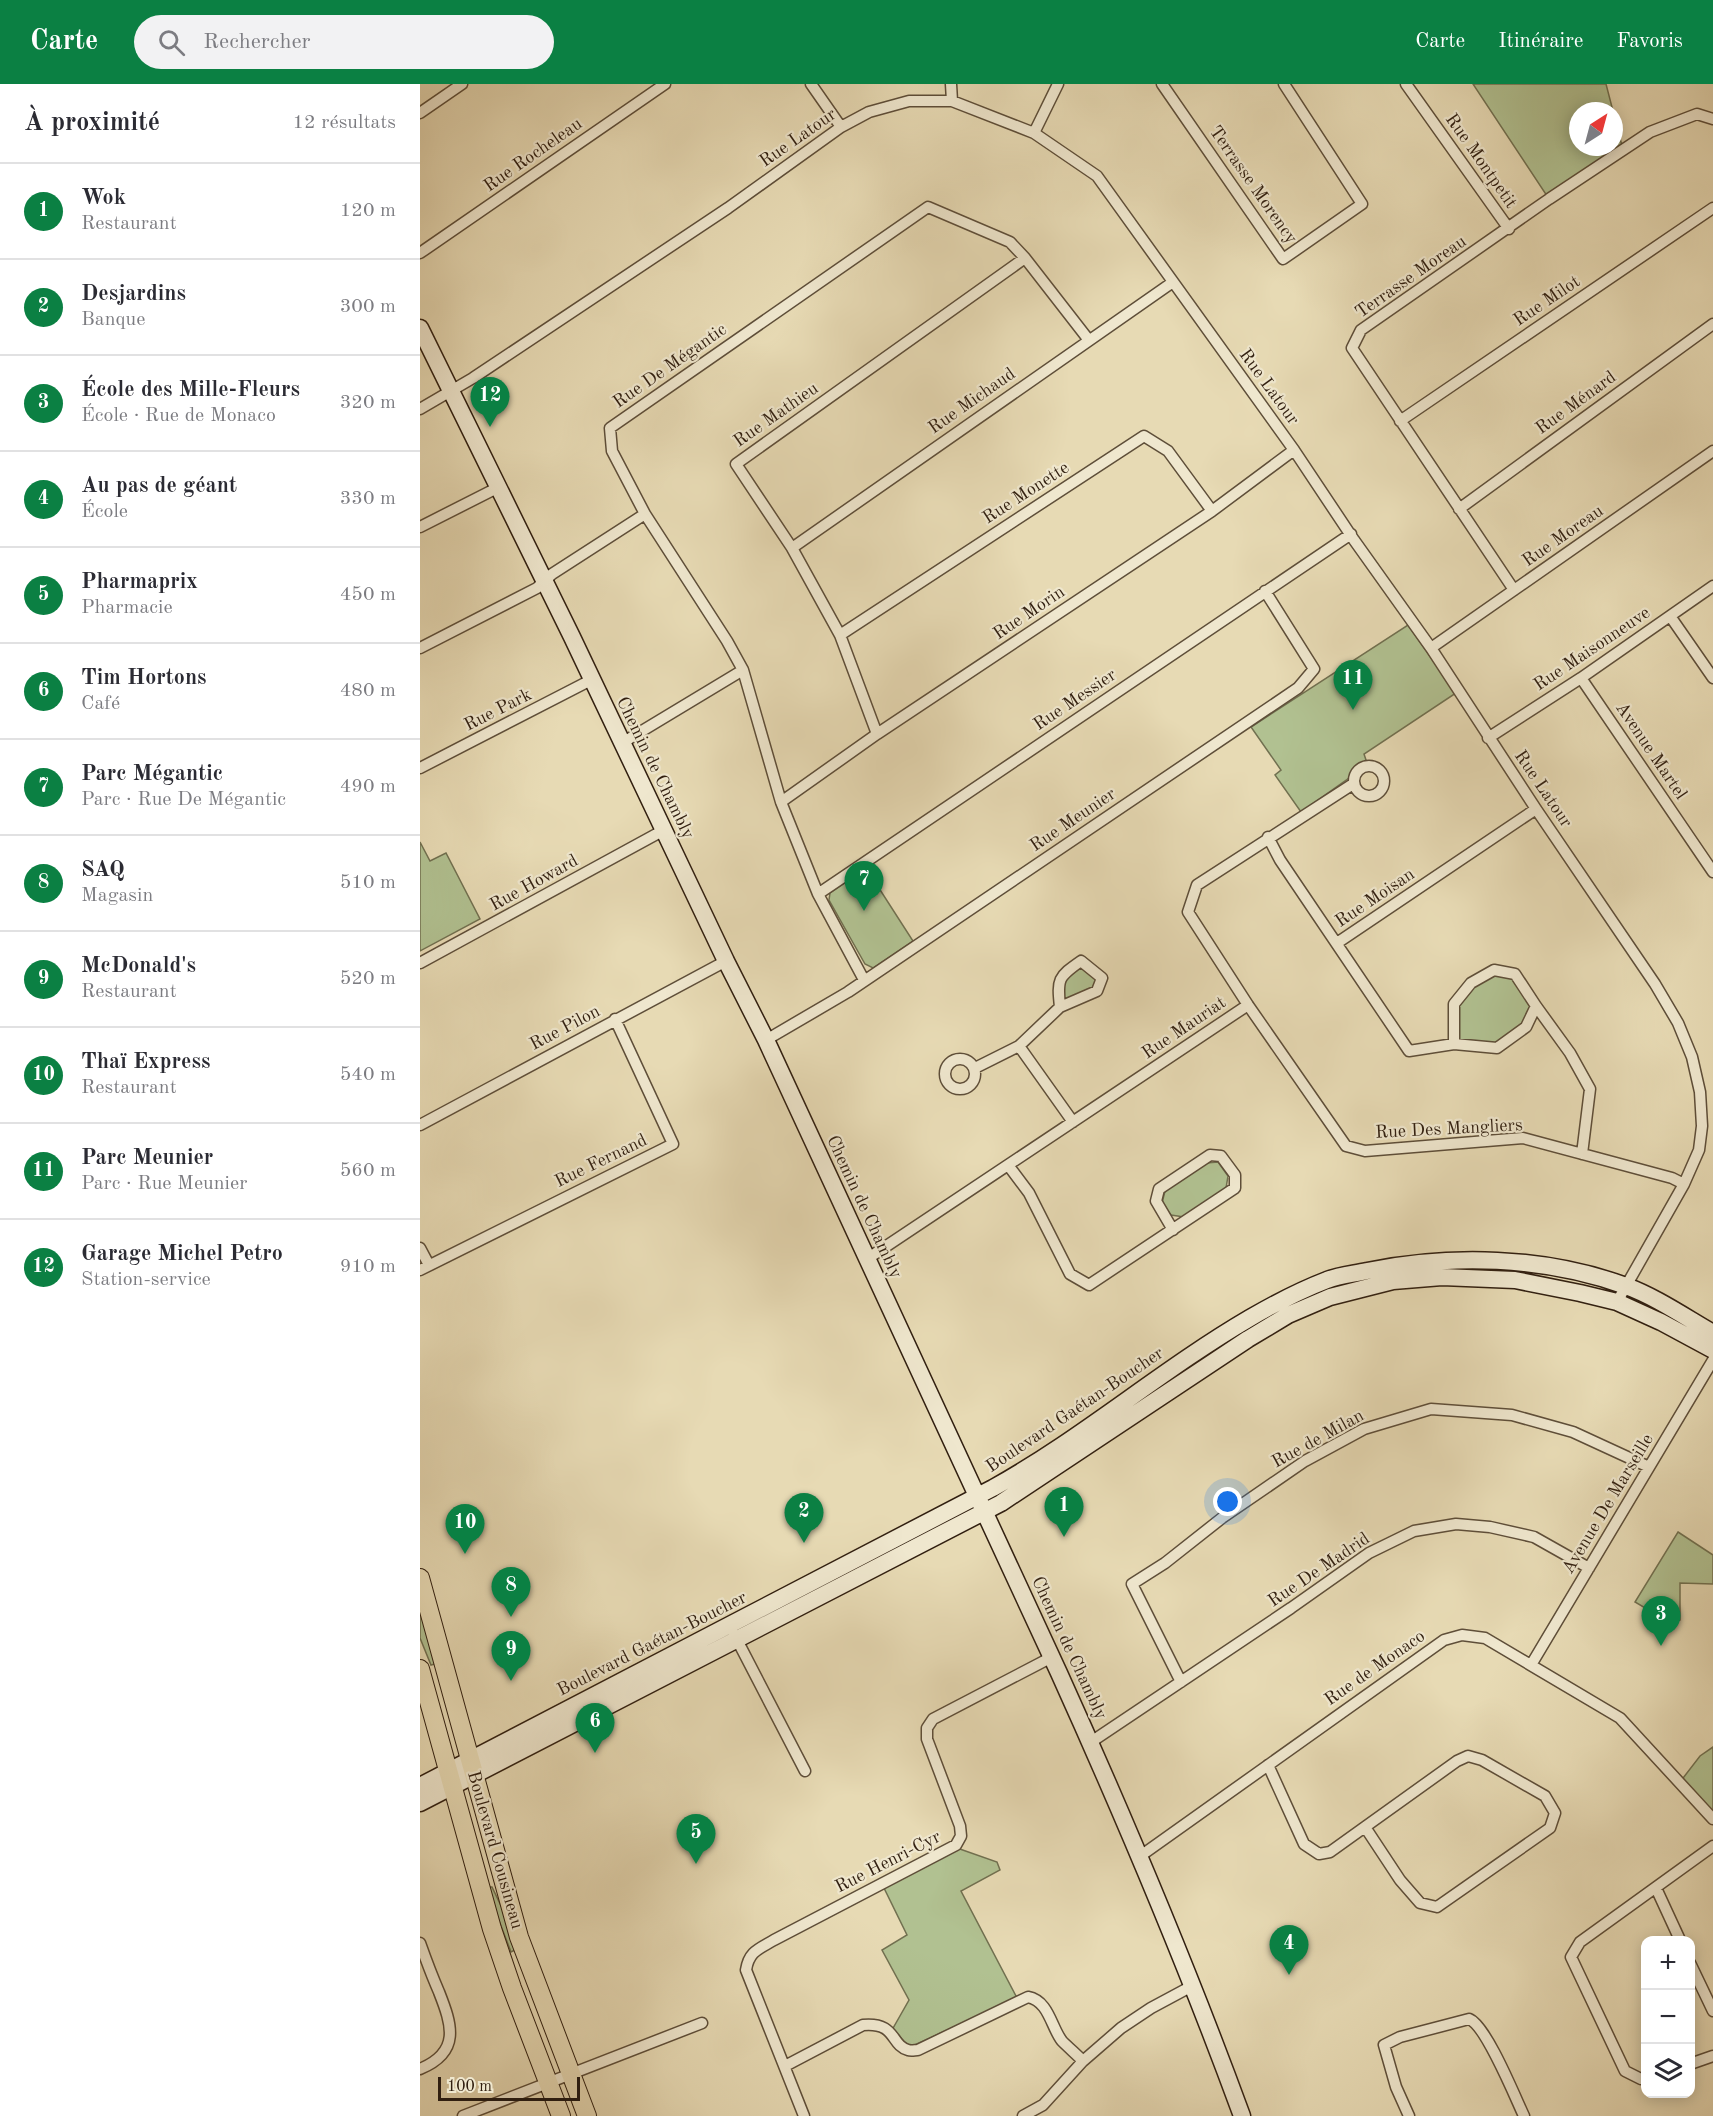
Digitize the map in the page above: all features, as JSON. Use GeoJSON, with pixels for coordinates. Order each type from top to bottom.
{"type":"FeatureCollection","features":[{"type":"Feature","properties":{"kind":"main road","name":"Boulevard Cousineau"},"geometry":{"type":"LineString","coordinates":[[420,1578],[519,1937],[587,2116]]}},
{"type":"Feature","properties":{"kind":"main road","name":"Boulevard Cousineau"},"geometry":{"type":"LineString","coordinates":[[420,1669],[492,1929],[561,2116]]}},
{"type":"Feature","properties":{"kind":"street"},"geometry":{"type":"LineString","coordinates":[[420,113],[462,84]]}},
{"type":"Feature","properties":{"kind":"street","name":"Rue Rocheleau"},"geometry":{"type":"LineString","coordinates":[[420,253],[665,84]]}},
{"type":"Feature","properties":{"kind":"street"},"geometry":{"type":"LineString","coordinates":[[810,84],[841,127]]}},
{"type":"Feature","properties":{"kind":"street"},"geometry":{"type":"LineString","coordinates":[[951,84],[952,101]]}},
{"type":"Feature","properties":{"kind":"street"},"geometry":{"type":"LineString","coordinates":[[1034,133],[1058,84]]}},
{"type":"Feature","properties":{"kind":"street","name":"Terrasse Morency"},"geometry":{"type":"LineString","coordinates":[[1162,84],[1283,259],[1362,204],[1284,84]]}},
{"type":"Feature","properties":{"kind":"street","name":"Rue Montpetit"},"geometry":{"type":"LineString","coordinates":[[1406,84],[1509,229]]}},
{"type":"Feature","properties":{"kind":"street","name":"Rue Latour"},"geometry":{"type":"LineString","coordinates":[[420,409],[452,392],[728,208],[841,127],[869,112],[909,101],[952,101],[1034,133],[1097,176],[1294,450],[1431,648],[1488,738],[1655,984],[1678,1023],[1692,1057],[1707,1127],[1684,1184],[1617,1302]]}},
{"type":"Feature","properties":{"kind":"street","name":"Terrasse Moreau"},"geometry":{"type":"LineString","coordinates":[[1514,590],[1352,348],[1361,330],[1549,199],[1650,132],[1697,114],[1713,119]]}},
{"type":"Feature","properties":{"kind":"street","name":"Rue De Mégantic"},"geometry":{"type":"LineString","coordinates":[[864,980],[818,894],[781,802],[743,670],[727,641],[645,514],[612,451],[610,428],[928,207],[1010,242],[1089,339]]}},
{"type":"Feature","properties":{"kind":"street","name":"Rue Milot"},"geometry":{"type":"LineString","coordinates":[[1400,421],[1713,208]]}},
{"type":"Feature","properties":{"kind":"street","name":"Rue Mathieu"},"geometry":{"type":"LineString","coordinates":[[877,734],[840,635],[792,548],[736,464],[1025,258]]}},
{"type":"Feature","properties":{"kind":"street","name":"Rue Michaud"},"geometry":{"type":"LineString","coordinates":[[792,548],[1173,282]]}},
{"type":"Feature","properties":{"kind":"street","name":"Rue Ménard"},"geometry":{"type":"LineString","coordinates":[[1459,509],[1713,324]]}},
{"type":"Feature","properties":{"kind":"street","name":"Chemin de Chambly"},"geometry":{"type":"LineString","coordinates":[[420,328],[766,1040],[1052,1657],[1139,1857],[1242,2116]]}},
{"type":"Feature","properties":{"kind":"street","name":"Rue Monette"},"geometry":{"type":"LineString","coordinates":[[840,635],[1144,436],[1168,451],[1212,512]]}},
{"type":"Feature","properties":{"kind":"street","name":"Rue Morin"},"geometry":{"type":"LineString","coordinates":[[781,802],[877,734],[1212,512],[1294,450]]}},
{"type":"Feature","properties":{"kind":"street","name":"Rue Moreau"},"geometry":{"type":"LineString","coordinates":[[1431,648],[1713,451]]}},
{"type":"Feature","properties":{"kind":"street"},"geometry":{"type":"LineString","coordinates":[[420,527],[498,487]]}},
{"type":"Feature","properties":{"kind":"street"},"geometry":{"type":"LineString","coordinates":[[420,648],[534,590],[556,571],[645,514]]}},
{"type":"Feature","properties":{"kind":"street","name":"Rue Messier"},"geometry":{"type":"LineString","coordinates":[[818,894],[1351,534]]}},
{"type":"Feature","properties":{"kind":"street","name":"Rue Maisonneuve"},"geometry":{"type":"LineString","coordinates":[[1488,738],[1581,678],[1713,586]]}},
{"type":"Feature","properties":{"kind":"street","name":"Rue Meunier"},"geometry":{"type":"LineString","coordinates":[[766,1040],[864,980],[1298,688],[1314,669],[1265,591]]}},
{"type":"Feature","properties":{"kind":"street"},"geometry":{"type":"LineString","coordinates":[[1670,616],[1713,678]]}},
{"type":"Feature","properties":{"kind":"street"},"geometry":{"type":"LineString","coordinates":[[622,743],[743,670]]}},
{"type":"Feature","properties":{"kind":"street","name":"Avenue Martel"},"geometry":{"type":"LineString","coordinates":[[1581,678],[1713,872]]}},
{"type":"Feature","properties":{"kind":"street","name":"Rue Park"},"geometry":{"type":"LineString","coordinates":[[420,768],[591,680]]}},
{"type":"Feature","properties":{"kind":"street","name":"Rue Mauriat"},"geometry":{"type":"LineString","coordinates":[[867,1259],[1248,1005],[1188,912],[1197,885],[1353,784]]}},
{"type":"Feature","properties":{"kind":"street","name":"Rue Moisan"},"geometry":{"type":"LineString","coordinates":[[1268,837],[1280,860],[1337,943],[1536,809]]}},
{"type":"Feature","properties":{"kind":"street","name":"Rue Howard"},"geometry":{"type":"LineString","coordinates":[[420,963],[664,830]]}},
{"type":"Feature","properties":{"kind":"street"},"geometry":{"type":"LineString","coordinates":[[1337,943],[1409,1051],[1454,1044],[1497,1048],[1526,1027],[1536,1006]]}},
{"type":"Feature","properties":{"kind":"street","name":"Rue Pilon"},"geometry":{"type":"LineString","coordinates":[[420,1125],[726,961]]}},
{"type":"Feature","properties":{"kind":"street"},"geometry":{"type":"LineString","coordinates":[[975,1068],[1019,1046],[1060,1007],[1097,991],[1102,978],[1081,961],[1066,971],[1058,984],[1060,1007]]}},
{"type":"Feature","properties":{"kind":"street"},"geometry":{"type":"LineString","coordinates":[[1454,1044],[1454,1004],[1470,982],[1494,970],[1515,974],[1570,1053],[1590,1089],[1582,1154]]}},
{"type":"Feature","properties":{"kind":"street","name":"Rue Des Mangliers"},"geometry":{"type":"LineString","coordinates":[[1248,1005],[1346,1146],[1365,1151],[1523,1138],[1672,1178],[1684,1184]]}},
{"type":"Feature","properties":{"kind":"street","name":"Rue Fernand"},"geometry":{"type":"LineString","coordinates":[[424,1267],[673,1144],[615,1020]]}},
{"type":"Feature","properties":{"kind":"street"},"geometry":{"type":"LineString","coordinates":[[1019,1046],[1073,1122]]}},
{"type":"Feature","properties":{"kind":"street"},"geometry":{"type":"LineString","coordinates":[[1008,1165],[1029,1193],[1070,1274],[1089,1285],[1173,1230],[1235,1188],[1235,1175],[1221,1156],[1210,1155],[1159,1189],[1155,1201],[1173,1230]]}},
{"type":"Feature","properties":{"kind":"street"},"geometry":{"type":"LineString","coordinates":[[420,1248],[424,1267]]}},
{"type":"Feature","properties":{"kind":"street","name":"Boulevard Gaétan-Boucher"},"geometry":{"type":"LineString","coordinates":[[981,1504],[1226,1333],[1270,1307],[1328,1279],[1394,1266],[1439,1261],[1491,1260],[1546,1266],[1627,1286],[1713,1334]]}},
{"type":"Feature","properties":{"kind":"street","name":"Boulevard Gaétan-Boucher"},"geometry":{"type":"LineString","coordinates":[[420,1803],[450,1779],[619,1700],[733,1633],[981,1504],[1025,1488],[1248,1339],[1288,1315],[1330,1297],[1393,1281],[1442,1277],[1515,1280],[1617,1302],[1713,1350]]}},
{"type":"Feature","properties":{"kind":"street","name":"Avenue De Marseille"},"geometry":{"type":"LineString","coordinates":[[1531,1665],[1713,1360]]}},
{"type":"Feature","properties":{"kind":"street","name":"Rue de Milan"},"geometry":{"type":"LineString","coordinates":[[1181,1682],[1132,1584],[1165,1563],[1222,1518],[1305,1461],[1364,1429],[1431,1409],[1512,1415],[1573,1432],[1649,1467]]}},
{"type":"Feature","properties":{"kind":"street","name":"Rue De Madrid"},"geometry":{"type":"LineString","coordinates":[[1090,1742],[1369,1553],[1414,1531],[1456,1524],[1490,1527],[1534,1537],[1589,1568]]}},
{"type":"Feature","properties":{"kind":"street"},"geometry":{"type":"LineString","coordinates":[[733,1633],[805,1771]]}},
{"type":"Feature","properties":{"kind":"street","name":"Boulevard Gaétan-Boucher"},"geometry":{"type":"LineString","coordinates":[[472,1768],[647,1668],[733,1633]]}},
{"type":"Feature","properties":{"kind":"street","name":"Rue de Monaco"},"geometry":{"type":"LineString","coordinates":[[1139,1857],[1444,1640],[1462,1635],[1485,1638],[1620,1718],[1713,1819]]}},
{"type":"Feature","properties":{"kind":"street","name":"Rue Henri-Cyr"},"geometry":{"type":"LineString","coordinates":[[804,2116],[746,1970],[748,1959],[754,1952],[774,1940],[956,1845],[961,1836],[960,1826],[927,1739],[927,1728],[933,1719],[1052,1657]]}},
{"type":"Feature","properties":{"kind":"street"},"geometry":{"type":"LineString","coordinates":[[619,1700],[620,1692],[647,1668]]}},
{"type":"Feature","properties":{"kind":"street"},"geometry":{"type":"LineString","coordinates":[[1268,1765],[1304,1844],[1319,1854],[1330,1851],[1457,1761],[1468,1756],[1482,1760],[1545,1796],[1555,1814],[1550,1828],[1437,1907],[1420,1903],[1400,1880],[1365,1827]]}},
{"type":"Feature","properties":{"kind":"street","name":"Boulevard Gaétan-Boucher"},"geometry":{"type":"LineString","coordinates":[[420,1786],[450,1779]]}},
{"type":"Feature","properties":{"kind":"street"},"geometry":{"type":"LineString","coordinates":[[1641,2079],[1625,2071],[1571,1957],[1580,1942],[1713,1846]]}},
{"type":"Feature","properties":{"kind":"street"},"geometry":{"type":"LineString","coordinates":[[1656,1888],[1678,1936]]}},
{"type":"Feature","properties":{"kind":"street"},"geometry":{"type":"LineString","coordinates":[[420,1943],[448,2015],[451,2032],[448,2045],[440,2057],[420,2069]]}},
{"type":"Feature","properties":{"kind":"street"},"geometry":{"type":"LineString","coordinates":[[1695,1973],[1713,2011]]}},
{"type":"Feature","properties":{"kind":"street"},"geometry":{"type":"LineString","coordinates":[[1023,2116],[1044,2105],[1083,2061],[1121,2028],[1151,2008],[1192,1986]]}},
{"type":"Feature","properties":{"kind":"street"},"geometry":{"type":"LineString","coordinates":[[785,2066],[863,2025],[873,2024],[882,2027],[908,2050],[918,2050],[1028,1997],[1035,1998],[1042,2004],[1061,2039],[1083,2061]]}},
{"type":"Feature","properties":{"kind":"street"},"geometry":{"type":"LineString","coordinates":[[1409,2116],[1396,2088],[1384,2045],[1400,2037],[1469,2019],[1475,2021],[1485,2033],[1524,2116]]}},
{"type":"Feature","properties":{"kind":"street"},"geometry":{"type":"LineString","coordinates":[[463,2116],[702,2023]]}},
{"type":"Feature","properties":{"kind":"street"},"geometry":{"type":"LineString","coordinates":[[1695,2062],[1713,2056]]}},
{"type":"Feature","properties":{"kind":"green space"},"geometry":{"type":"Polygon","coordinates":[[[1473,84],[1606,84],[1611,102],[1569,102],[1569,156],[1614,156],[1549,199],[1473,84]]]}},
{"type":"Feature","properties":{"kind":"green space"},"geometry":{"type":"Polygon","coordinates":[[[1408,625],[1456,693],[1364,754],[1367,763],[1301,812],[1275,775],[1281,770],[1251,727],[1408,625]]]}},
{"type":"Feature","properties":{"kind":"green space"},"geometry":{"type":"Polygon","coordinates":[[[420,842],[430,861],[446,853],[480,919],[420,951],[420,842]]]}},
{"type":"Feature","properties":{"kind":"green space"},"geometry":{"type":"Polygon","coordinates":[[[866,868],[913,941],[873,968],[865,964],[829,900],[830,893],[866,868]]]}},
{"type":"Feature","properties":{"kind":"green space"},"geometry":{"type":"Polygon","coordinates":[[[1081,964],[1099,979],[1093,989],[1062,1004],[1060,984],[1081,964]]]}},
{"type":"Feature","properties":{"kind":"green space"},"geometry":{"type":"Polygon","coordinates":[[[1494,970],[1515,974],[1536,1006],[1526,1027],[1497,1048],[1454,1044],[1454,1004],[1494,970]]]}},
{"type":"Feature","properties":{"kind":"green space"},"geometry":{"type":"Polygon","coordinates":[[[1218,1162],[1228,1176],[1226,1188],[1184,1217],[1171,1215],[1162,1203],[1165,1191],[1206,1163],[1218,1162]]]}},
{"type":"Feature","properties":{"kind":"green space"},"geometry":{"type":"Polygon","coordinates":[[[1678,1532],[1713,1555],[1713,1584],[1680,1583],[1680,1620],[1672,1624],[1635,1602],[1678,1532]]]}},
{"type":"Feature","properties":{"kind":"green space"},"geometry":{"type":"Polygon","coordinates":[[[420,1609],[435,1664],[431,1665],[420,1638],[420,1609]]]}},
{"type":"Feature","properties":{"kind":"green space"},"geometry":{"type":"Polygon","coordinates":[[[1713,1747],[1713,1820],[1680,1782],[1700,1756],[1713,1747]]]}},
{"type":"Feature","properties":{"kind":"green space"},"geometry":{"type":"Polygon","coordinates":[[[957,1848],[997,1862],[1000,1870],[961,1891],[1017,1998],[908,2048],[899,2035],[892,2030],[909,2000],[882,1950],[907,1935],[884,1888],[957,1848]]]}},
{"type":"Feature","properties":{"kind":"green space"},"geometry":{"type":"Polygon","coordinates":[[[488,1887],[492,1887],[503,1910],[515,1950],[511,1952],[496,1913],[488,1887]]]}},
{"type":"Feature","properties":{"kind":"place","name":"Garage Michel Petro"},"geometry":{"type":"Point","coordinates":[490,427]}},
{"type":"Feature","properties":{"kind":"place","name":"Parc Meunier"},"geometry":{"type":"Point","coordinates":[1353,710]}},
{"type":"Feature","properties":{"kind":"place","name":"Parc Mégantic"},"geometry":{"type":"Point","coordinates":[864,911]}},
{"type":"Feature","properties":{"kind":"place","name":"Wok"},"geometry":{"type":"Point","coordinates":[1064,1537]}},
{"type":"Feature","properties":{"kind":"place","name":"Desjardins"},"geometry":{"type":"Point","coordinates":[804,1543]}},
{"type":"Feature","properties":{"kind":"place","name":"Thaï Express"},"geometry":{"type":"Point","coordinates":[465,1554]}},
{"type":"Feature","properties":{"kind":"place","name":"SAQ"},"geometry":{"type":"Point","coordinates":[511,1617]}},
{"type":"Feature","properties":{"kind":"place","name":"École des Mille-Fleurs"},"geometry":{"type":"Point","coordinates":[1661,1646]}},
{"type":"Feature","properties":{"kind":"place","name":"McDonald's"},"geometry":{"type":"Point","coordinates":[511,1681]}},
{"type":"Feature","properties":{"kind":"place","name":"Tim Hortons"},"geometry":{"type":"Point","coordinates":[595,1753]}},
{"type":"Feature","properties":{"kind":"place","name":"Pharmaprix"},"geometry":{"type":"Point","coordinates":[696,1864]}},
{"type":"Feature","properties":{"kind":"place","name":"Au pas de géant"},"geometry":{"type":"Point","coordinates":[1289,1975]}}]}
